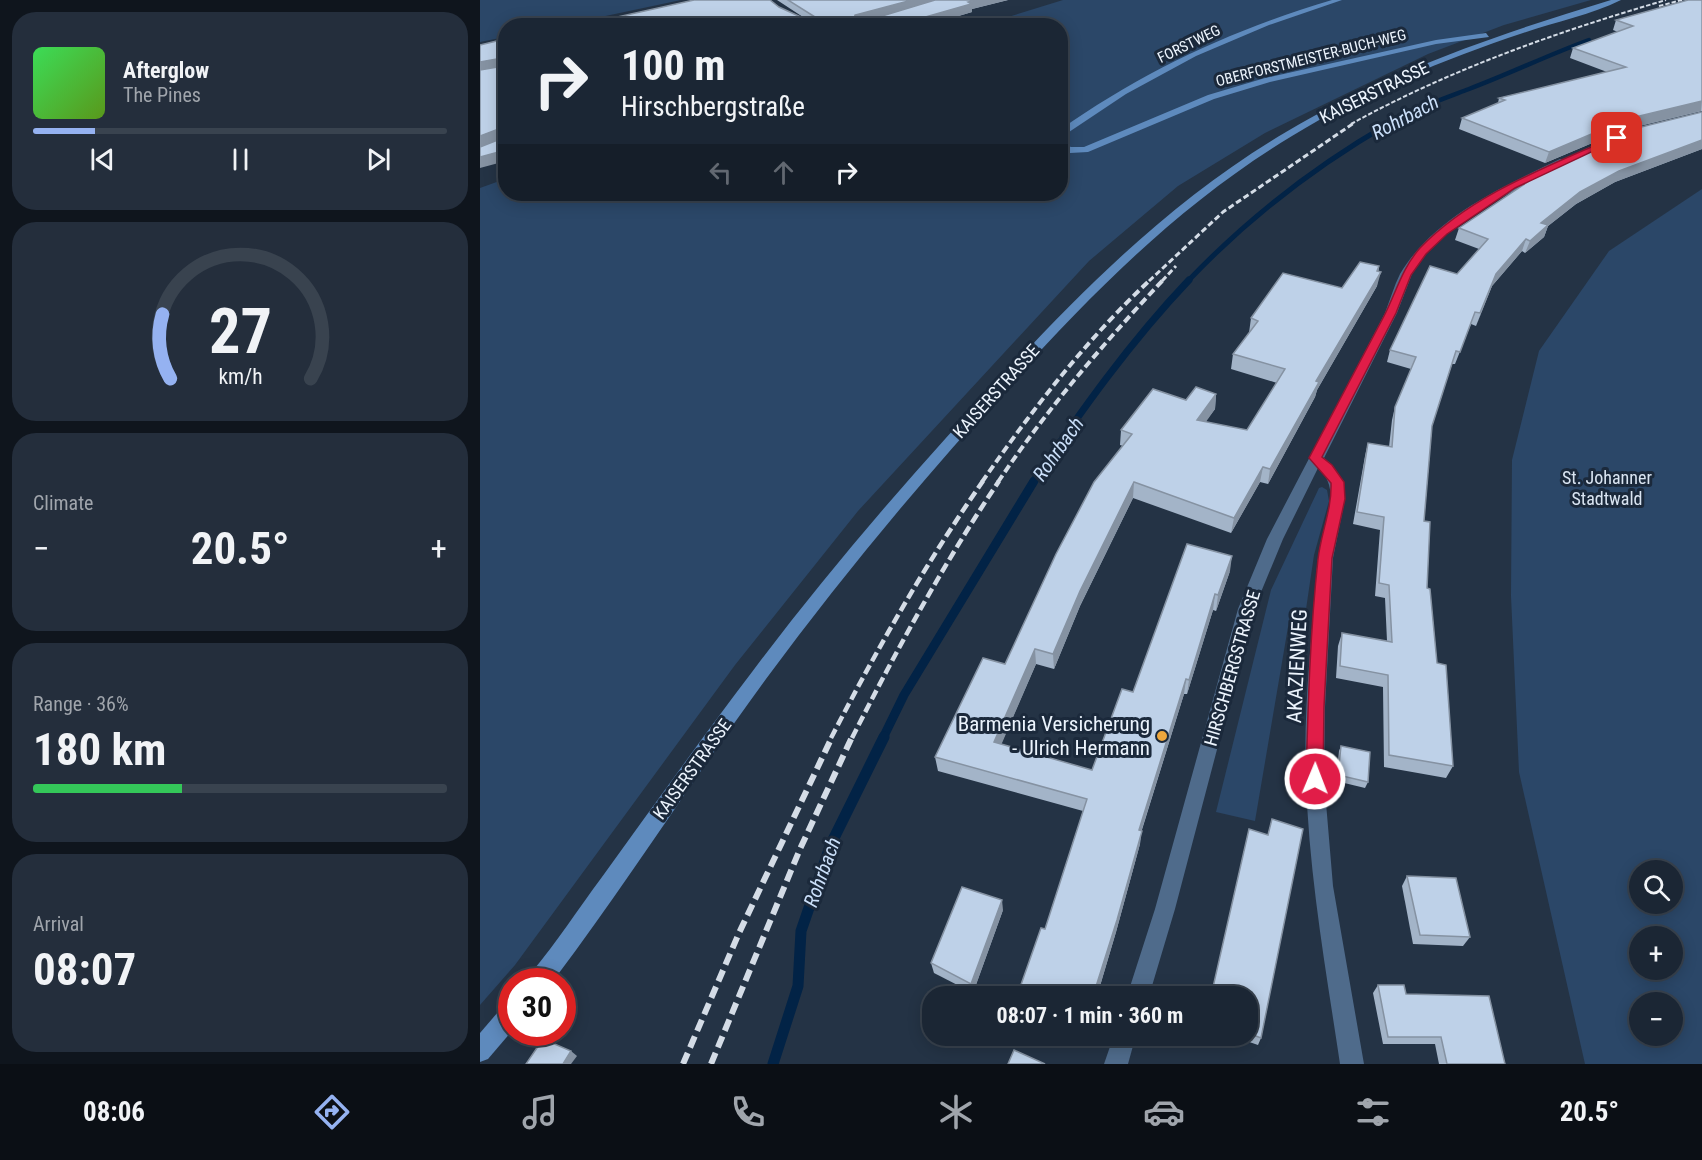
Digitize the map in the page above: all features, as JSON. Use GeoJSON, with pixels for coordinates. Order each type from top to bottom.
{"type":"FeatureCollection","features":[{"type":"Feature","properties":{"kind":"main road","name":"FORSTWEG"},"geometry":{"type":"LineString","coordinates":[[1068,129],[1103,105],[1182,61],[1271,20],[1339,0]]}},
{"type":"Feature","properties":{"kind":"main road","name":"KAISERSTRASSE"},"geometry":{"type":"LineString","coordinates":[[548,968],[760,674],[882,520],[976,412],[1114,267],[1183,206],[1258,153],[1369,92],[1473,46],[1618,0]]}},
{"type":"Feature","properties":{"kind":"main road","name":"OBERFORSTMEISTER-BUCH-WEG"},"geometry":{"type":"LineString","coordinates":[[1068,149],[1085,150],[1211,97],[1278,77],[1437,42],[1478,35],[1507,34]]}},
{"type":"Feature","properties":{"kind":"main road"},"geometry":{"type":"LineString","coordinates":[[480,1051],[498,1030]]}},
{"type":"Feature","properties":{"kind":"street","name":"HIRSCHBERGSTRASSE"},"geometry":{"type":"LineString","coordinates":[[1141,986],[1165,909],[1245,609],[1275,539],[1391,313],[1406,275],[1422,252],[1443,232],[1512,186],[1573,156]]}},
{"type":"Feature","properties":{"kind":"street","name":"AKAZIENWEG"},"geometry":{"type":"LineString","coordinates":[[1315,458],[1327,468],[1337,482],[1338,499],[1325,558],[1316,707],[1315,779],[1323,886],[1352,1064]]}},
{"type":"Feature","properties":{"kind":"street"},"geometry":{"type":"LineString","coordinates":[[1116,1064],[1122,1046]]}},
{"type":"Feature","properties":{"kind":"green space"},"geometry":{"type":"Polygon","coordinates":[[[480,0],[681,0],[596,18],[498,18],[498,38],[480,42],[480,0]]]}},
{"type":"Feature","properties":{"kind":"green space"},"geometry":{"type":"Polygon","coordinates":[[[1063,0],[1591,0],[1504,25],[1428,54],[1265,133],[1178,186],[1089,261],[858,511],[735,665],[515,965],[512,968],[498,968],[498,984],[480,1005],[480,188],[498,182],[498,201],[1068,201],[1068,18],[1005,18],[1063,0]]]}},
{"type":"Feature","properties":{"kind":"green space","name":"St. Johanner Stadtwald"},"geometry":{"type":"Polygon","coordinates":[[[1702,189],[1702,1064],[1585,1064],[1519,772],[1511,596],[1512,460],[1539,351],[1609,251],[1702,189]]]}},
{"type":"Feature","properties":{"kind":"green space"},"geometry":{"type":"Polygon","coordinates":[[[1319,488],[1327,490],[1329,501],[1314,555],[1305,616],[1288,627],[1255,821],[1216,812],[1271,590],[1319,488]]]}},
{"type":"Feature","properties":{"kind":"building"},"geometry":{"type":"Polygon","coordinates":[[[694,0],[770,0],[779,7],[803,18],[613,18],[694,0]]]}},
{"type":"Feature","properties":{"kind":"building"},"geometry":{"type":"Polygon","coordinates":[[[788,0],[912,0],[855,15],[854,18],[810,18],[815,17],[788,0]]]}},
{"type":"Feature","properties":{"kind":"building"},"geometry":{"type":"Polygon","coordinates":[[[935,0],[976,0],[968,2],[971,4],[922,18],[876,18],[935,0]]]}},
{"type":"Feature","properties":{"kind":"building"},"geometry":{"type":"Polygon","coordinates":[[[1688,0],[1702,0],[1702,101],[1627,119],[1549,152],[1462,118],[1505,100],[1499,98],[1626,67],[1573,48],[1633,26],[1616,20],[1688,0]]]}},
{"type":"Feature","properties":{"kind":"building"},"geometry":{"type":"Polygon","coordinates":[[[498,41],[498,59],[480,62],[480,45],[498,41]]]}},
{"type":"Feature","properties":{"kind":"building"},"geometry":{"type":"Polygon","coordinates":[[[498,67],[498,129],[480,136],[480,70],[498,67]]]}},
{"type":"Feature","properties":{"kind":"building"},"geometry":{"type":"Polygon","coordinates":[[[1702,112],[1702,140],[1619,171],[1580,192],[1541,223],[1548,225],[1530,241],[1526,239],[1496,274],[1480,313],[1475,312],[1460,352],[1456,351],[1432,426],[1424,521],[1430,522],[1427,588],[1430,589],[1437,663],[1446,665],[1453,766],[1389,755],[1388,675],[1340,666],[1342,633],[1392,642],[1389,585],[1379,583],[1384,517],[1357,512],[1368,443],[1392,447],[1395,407],[1416,357],[1390,350],[1430,266],[1457,274],[1488,239],[1459,228],[1550,167],[1625,131],[1702,112]]]}},
{"type":"Feature","properties":{"kind":"building"},"geometry":{"type":"Polygon","coordinates":[[[498,140],[498,152],[480,157],[480,147],[498,140]]]}},
{"type":"Feature","properties":{"kind":"building"},"geometry":{"type":"Polygon","coordinates":[[[1360,262],[1379,266],[1377,271],[1381,272],[1316,381],[1319,382],[1270,469],[1263,467],[1234,518],[1134,482],[1080,591],[1053,654],[1035,649],[994,742],[1092,770],[1122,689],[1133,692],[1187,544],[1232,556],[1218,595],[1215,594],[1189,680],[1186,679],[1139,830],[1142,831],[1096,986],[1021,986],[1041,928],[1045,929],[1087,799],[935,757],[983,658],[1005,664],[1056,554],[1094,482],[1132,434],[1121,430],[1153,389],[1186,400],[1196,387],[1216,394],[1197,420],[1247,430],[1285,369],[1233,354],[1258,321],[1251,318],[1283,273],[1342,288],[1360,262]]]}},
{"type":"Feature","properties":{"kind":"building"},"geometry":{"type":"Polygon","coordinates":[[[1341,746],[1370,752],[1368,782],[1338,775],[1341,746]]]}},
{"type":"Feature","properties":{"kind":"building"},"geometry":{"type":"Polygon","coordinates":[[[1272,819],[1303,829],[1261,1038],[1258,1037],[1258,986],[1213,986],[1249,829],[1268,835],[1272,819]]]}},
{"type":"Feature","properties":{"kind":"building"},"geometry":{"type":"Polygon","coordinates":[[[1407,876],[1456,878],[1470,937],[1420,935],[1407,876]]]}},
{"type":"Feature","properties":{"kind":"building"},"geometry":{"type":"Polygon","coordinates":[[[962,887],[1002,900],[971,984],[931,963],[962,887]]]}},
{"type":"Feature","properties":{"kind":"building"},"geometry":{"type":"Polygon","coordinates":[[[1378,985],[1404,985],[1406,994],[1489,996],[1505,1064],[1447,1064],[1441,1037],[1388,1037],[1378,985]]]}},
{"type":"Feature","properties":{"kind":"building"},"geometry":{"type":"Polygon","coordinates":[[[538,1046],[559,1046],[571,1051],[563,1064],[526,1064],[538,1046]]]}},
{"type":"Feature","properties":{"kind":"building"},"geometry":{"type":"Polygon","coordinates":[[[1014,1050],[1045,1064],[1008,1064],[1014,1050]]]}},
{"type":"Feature","properties":{"kind":"waterway","name":"Rohrbach"},"geometry":{"type":"LineString","coordinates":[[1390,123],[1427,105],[1589,40]]}},
{"type":"Feature","properties":{"kind":"waterway","name":"Rohrbach"},"geometry":{"type":"LineString","coordinates":[[1188,281],[1234,236],[1283,195],[1309,175],[1390,123]]}},
{"type":"Feature","properties":{"kind":"waterway","name":"Rohrbach"},"geometry":{"type":"LineString","coordinates":[[1033,482],[1107,378],[1146,328],[1189,280]]}},
{"type":"Feature","properties":{"kind":"waterway","name":"Rohrbach"},"geometry":{"type":"LineString","coordinates":[[883,738],[904,695],[1034,481]]}},
{"type":"Feature","properties":{"kind":"waterway","name":"Rohrbach"},"geometry":{"type":"LineString","coordinates":[[773,1064],[798,986],[801,931],[831,844],[884,737]]}},
{"type":"Feature","properties":{"kind":"railway"},"geometry":{"type":"LineString","coordinates":[[1351,124],[1427,86],[1505,53],[1666,0]]}},
{"type":"Feature","properties":{"kind":"railway"},"geometry":{"type":"LineString","coordinates":[[1659,6],[1682,0]]}},
{"type":"Feature","properties":{"kind":"railway"},"geometry":{"type":"LineString","coordinates":[[1149,281],[1223,212],[1354,123]]}},
{"type":"Feature","properties":{"kind":"railway"},"geometry":{"type":"LineString","coordinates":[[1162,281],[1176,266]]}},
{"type":"Feature","properties":{"kind":"railway"},"geometry":{"type":"LineString","coordinates":[[982,482],[1020,428],[1061,376],[1126,303],[1150,280]]}},
{"type":"Feature","properties":{"kind":"railway"},"geometry":{"type":"LineString","coordinates":[[998,482],[1076,378],[1163,280]]}},
{"type":"Feature","properties":{"kind":"railway"},"geometry":{"type":"LineString","coordinates":[[831,738],[903,607],[983,481]]}},
{"type":"Feature","properties":{"kind":"railway"},"geometry":{"type":"LineString","coordinates":[[852,738],[922,607],[959,543],[999,481]]}},
{"type":"Feature","properties":{"kind":"railway"},"geometry":{"type":"LineString","coordinates":[[683,1064],[739,933],[832,737]]}},
{"type":"Feature","properties":{"kind":"railway"},"geometry":{"type":"LineString","coordinates":[[711,1064],[800,849],[852,737]]}},
{"type":"Feature","properties":{"kind":"place","name":"Barmenia Versicherung - Ulrich Hermann"},"geometry":{"type":"Point","coordinates":[1162,736]}},
{"type":"Feature","properties":{"kind":"route"},"geometry":{"type":"LineString","coordinates":[[1315,779],[1316,707],[1325,558],[1338,499],[1337,482],[1327,468],[1315,458],[1391,313],[1406,275],[1422,252],[1443,232],[1512,186],[1573,156],[1617,138]]}}]}
